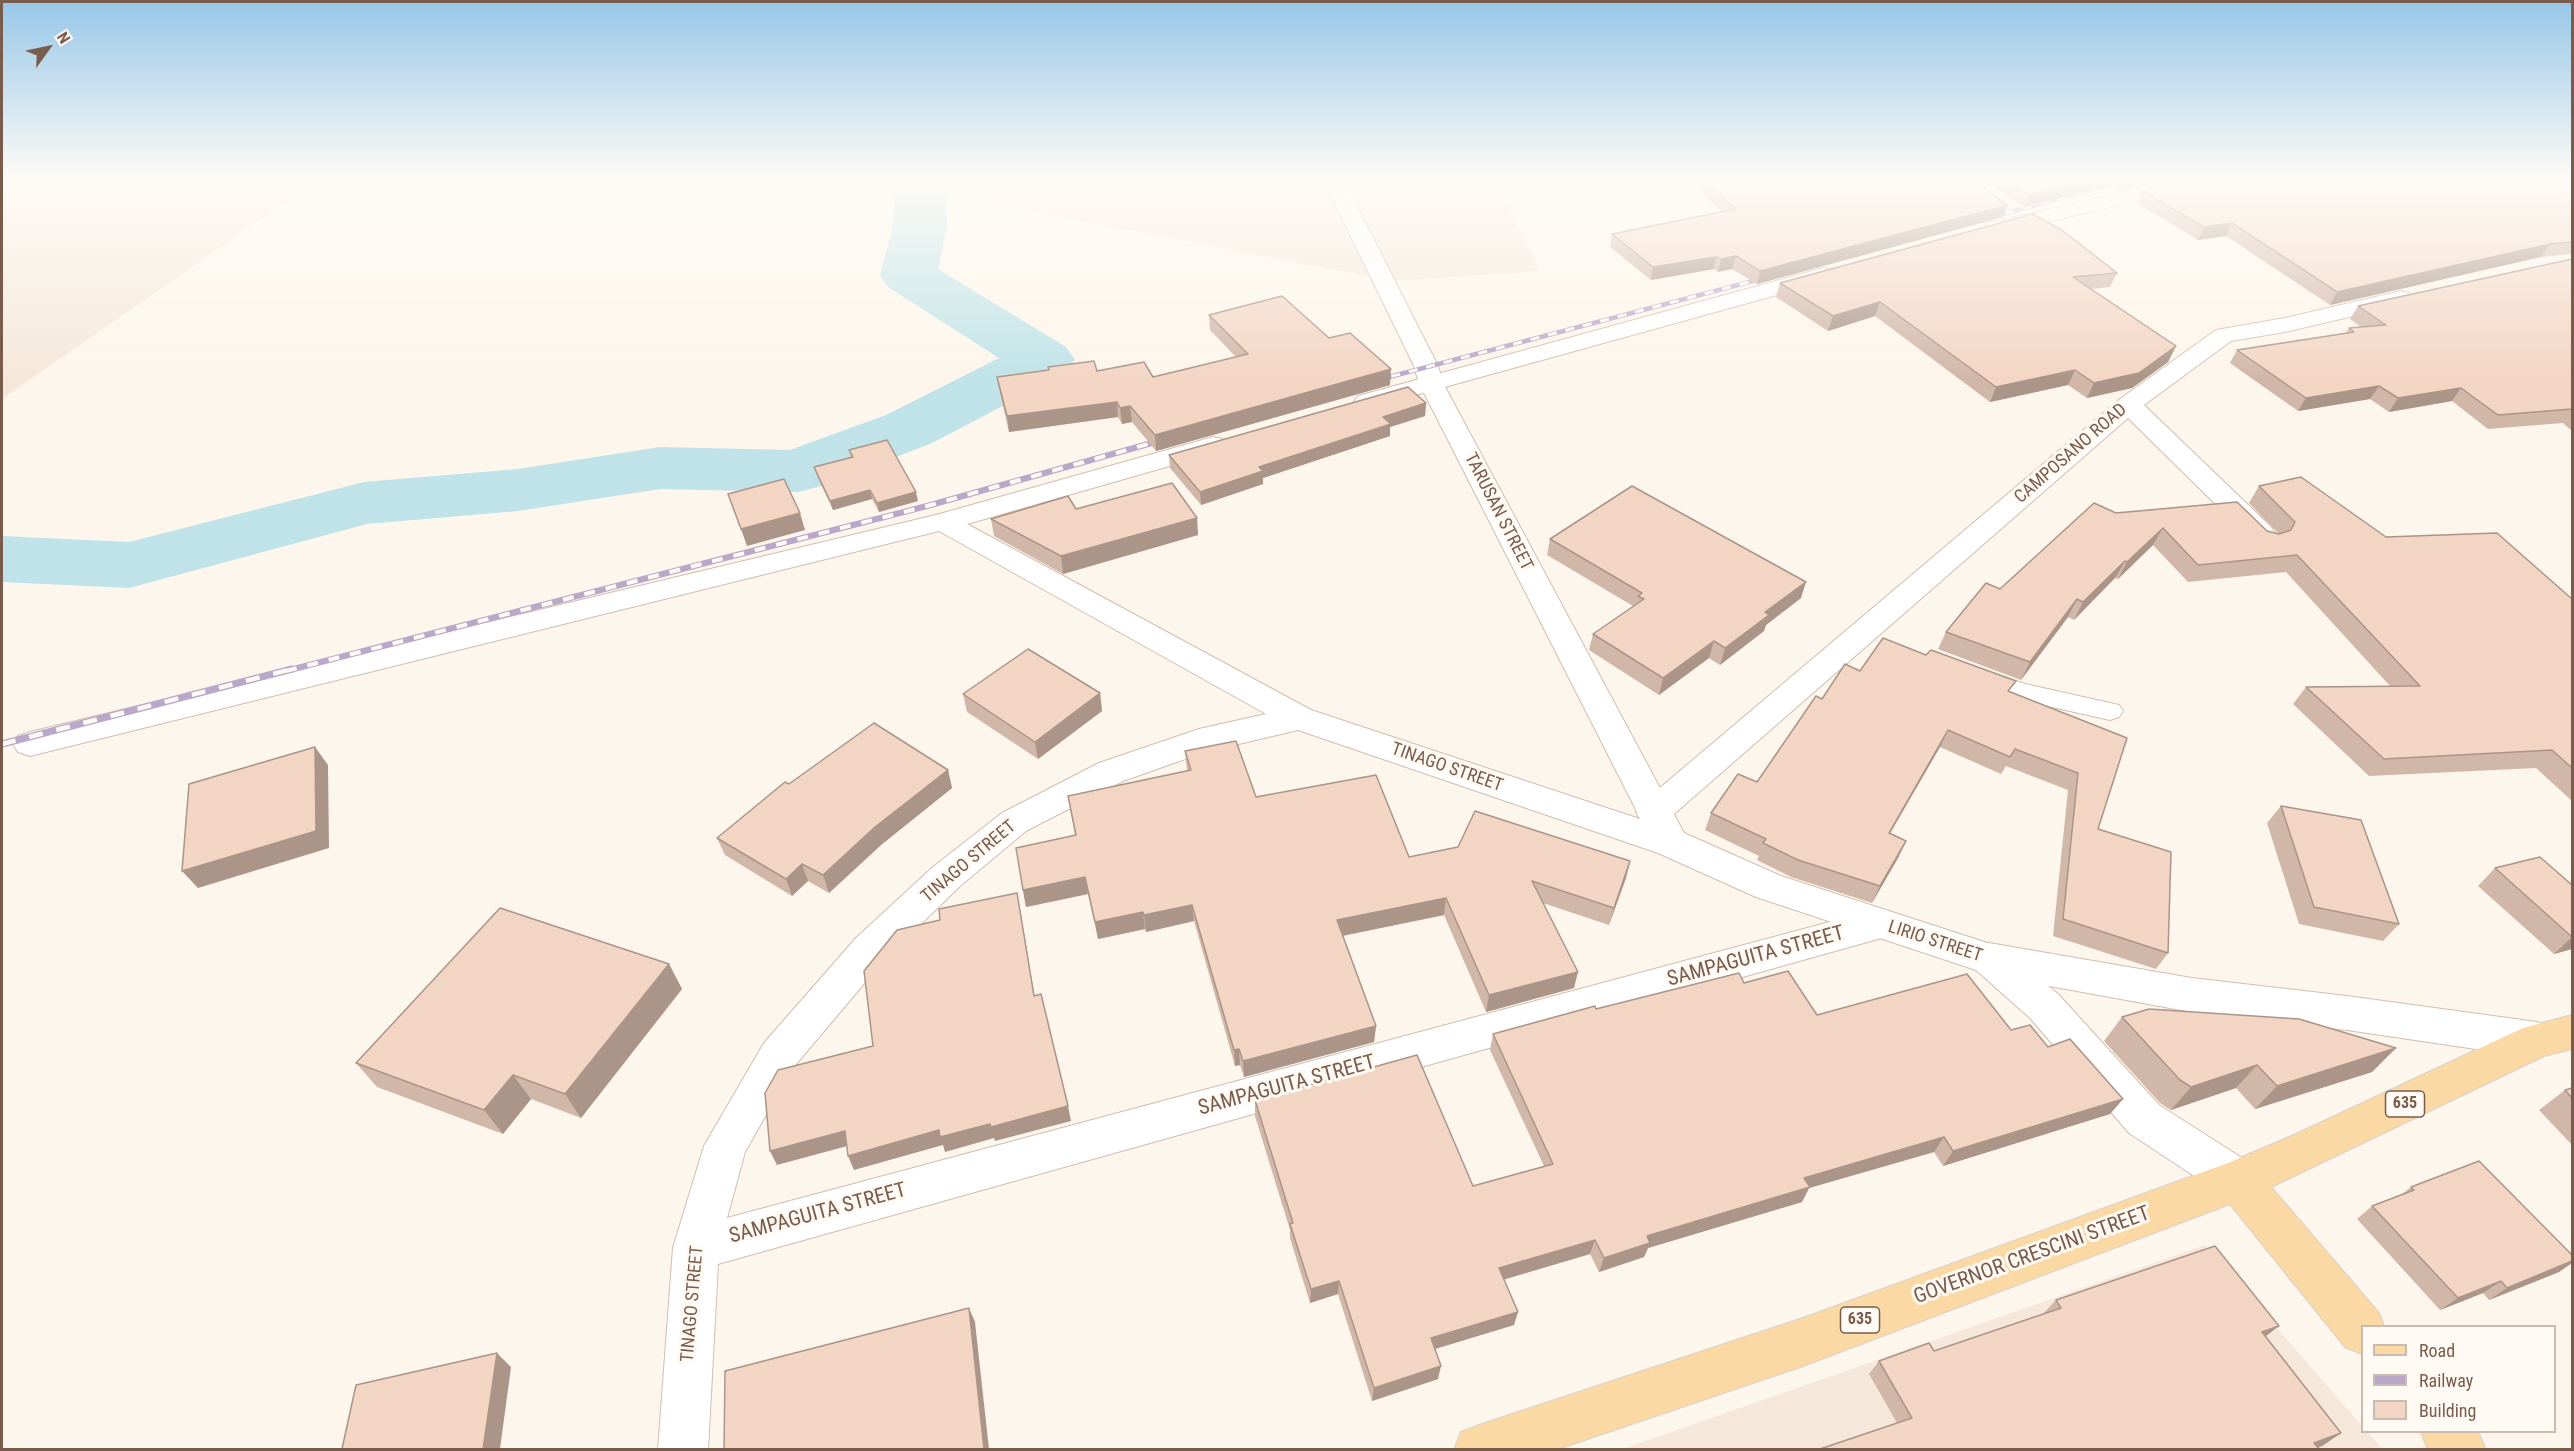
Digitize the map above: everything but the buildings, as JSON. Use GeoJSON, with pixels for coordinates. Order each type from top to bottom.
{"type":"FeatureCollection","features":[{"type":"Feature","properties":{"kind":"main road","name":"GOVERNOR CRESCINI STREET"},"geometry":{"type":"LineString","coordinates":[[1479,1449],[1803,1342],[2238,1180],[2555,1036]]}},
{"type":"Feature","properties":{"kind":"main road"},"geometry":{"type":"LineString","coordinates":[[2238,1180],[2361,1329]]}},
{"type":"Feature","properties":{"kind":"main road"},"geometry":{"type":"LineString","coordinates":[[2448,1433],[2461,1449]]}},
{"type":"Feature","properties":{"kind":"street","name":"TARUSAN STREET"},"geometry":{"type":"LineString","coordinates":[[1366,245],[1426,366],[1431,383],[1662,828]]}},
{"type":"Feature","properties":{"kind":"street"},"geometry":{"type":"LineString","coordinates":[[1340,409],[1842,270]]}},
{"type":"Feature","properties":{"kind":"street","name":"CAMPOSANO ROAD"},"geometry":{"type":"LineString","coordinates":[[1662,828],[1876,637],[2129,404],[2224,335],[2285,325],[2425,293]]}},
{"type":"Feature","properties":{"kind":"street"},"geometry":{"type":"LineString","coordinates":[[2129,404],[2268,540]]}},
{"type":"Feature","properties":{"kind":"street"},"geometry":{"type":"LineString","coordinates":[[30,744],[943,522],[1238,438]]}},
{"type":"Feature","properties":{"kind":"street"},"geometry":{"type":"LineString","coordinates":[[943,522],[1299,717]]}},
{"type":"Feature","properties":{"kind":"street","name":"TINAGO STREET"},"geometry":{"type":"LineString","coordinates":[[683,1449],[696,1248],[725,1146],[778,1056],[870,949],[946,877],[1014,822],[1111,772],[1198,741],[1299,717],[1662,828]]}},
{"type":"Feature","properties":{"kind":"street","name":"LIRIO STREET"},"geometry":{"type":"LineString","coordinates":[[1662,828],[1769,887],[1989,959],[2044,1006],[2144,1119],[2238,1180]]}},
{"type":"Feature","properties":{"kind":"street","name":"SAMPAGUITA STREET"},"geometry":{"type":"LineString","coordinates":[[696,1248],[1878,924]]}},
{"type":"Feature","properties":{"kind":"street"},"geometry":{"type":"LineString","coordinates":[[1989,959],[2192,994],[2555,1036]]}},
{"type":"Feature","properties":{"kind":"lane"},"geometry":{"type":"LineString","coordinates":[[1954,667],[2021,692],[2110,711]]}},
{"type":"Feature","properties":{"kind":"shaded area"},"geometry":{"type":"Polygon","coordinates":[[[2,245],[224,245],[2,399],[2,245]]]}},
{"type":"Feature","properties":{"kind":"shaded area"},"geometry":{"type":"Polygon","coordinates":[[[1204,245],[1527,245],[1540,271],[1393,281],[1204,245]]]}},
{"type":"Feature","properties":{"kind":"shaded area"},"geometry":{"type":"Polygon","coordinates":[[[2205,1245],[2361,1425],[2361,1433],[2368,1433],[2383,1449],[1620,1450],[2205,1245]]]}},
{"type":"Feature","properties":{"kind":"waterway"},"geometry":{"type":"LineString","coordinates":[[2,559],[129,565],[364,503],[518,490],[660,468],[798,471],[909,429],[1044,360],[908,275],[915,245]]}},
{"type":"Feature","properties":{"kind":"railway"},"geometry":{"type":"LineString","coordinates":[[1374,381],[1768,277]]}},
{"type":"Feature","properties":{"kind":"railway"},"geometry":{"type":"LineString","coordinates":[[286,671],[927,506],[1166,439]]}},
{"type":"Feature","properties":{"kind":"railway"},"geometry":{"type":"LineString","coordinates":[[2,744],[292,669]]}}]}
